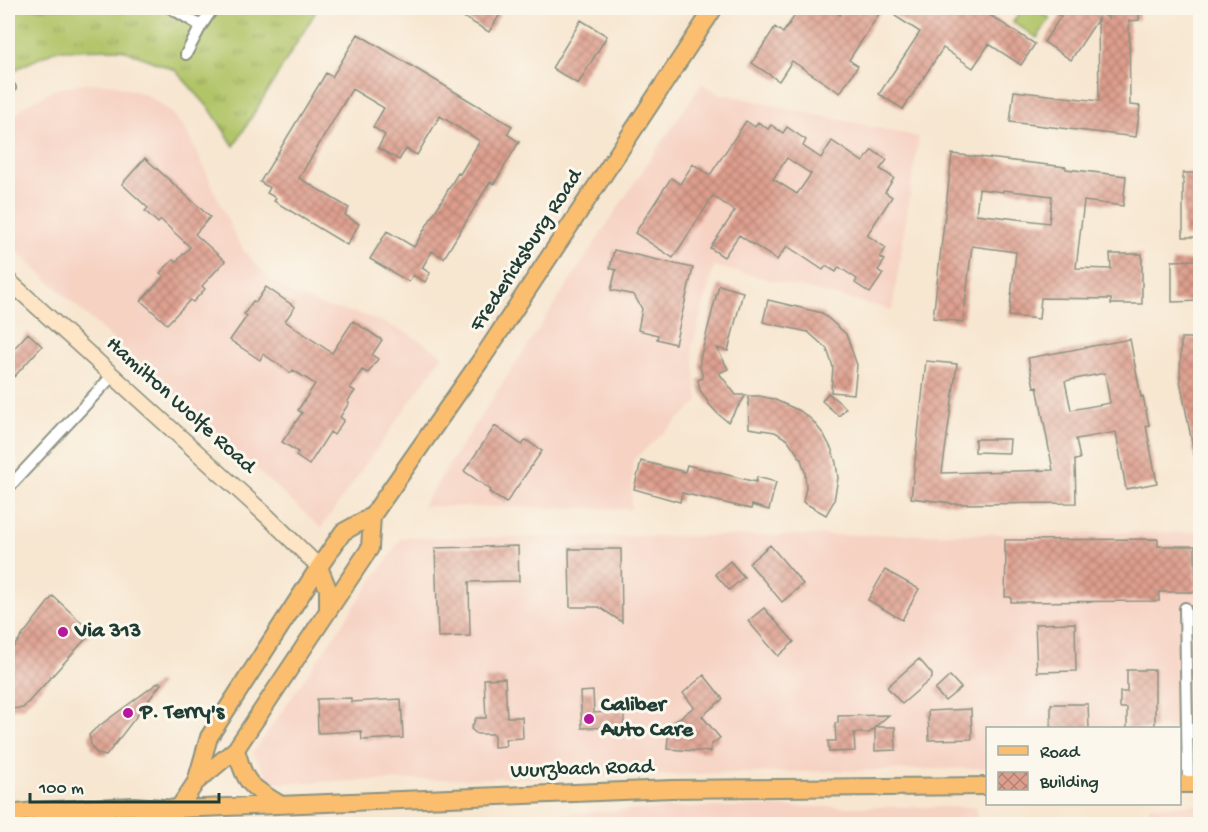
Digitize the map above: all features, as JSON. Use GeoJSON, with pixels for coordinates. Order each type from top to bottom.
{"type":"FeatureCollection","features":[{"type":"Feature","properties":{"kind":"main road","name":"Fredericksburg Road"},"geometry":{"type":"LineString","coordinates":[[196,782],[209,737],[319,567],[343,532],[372,516],[483,357],[714,8]]}},
{"type":"Feature","properties":{"kind":"main road","name":"Fredericksburg Road"},"geometry":{"type":"LineString","coordinates":[[168,825],[196,782],[236,748],[370,548],[372,516]]}},
{"type":"Feature","properties":{"kind":"main road"},"geometry":{"type":"LineString","coordinates":[[319,567],[328,589],[328,610]]}},
{"type":"Feature","properties":{"kind":"main road"},"geometry":{"type":"LineString","coordinates":[[236,748],[241,768],[254,789],[282,805]]}},
{"type":"Feature","properties":{"kind":"main road","name":"Wurzbach Road"},"geometry":{"type":"LineString","coordinates":[[8,814],[135,806],[178,809],[672,789],[986,786]]}},
{"type":"Feature","properties":{"kind":"main road","name":"Wurzbach Road"},"geometry":{"type":"LineString","coordinates":[[131,825],[178,809]]}},
{"type":"Feature","properties":{"kind":"street"},"geometry":{"type":"LineString","coordinates":[[171,8],[201,26]]}},
{"type":"Feature","properties":{"kind":"street"},"geometry":{"type":"LineString","coordinates":[[186,54],[213,8]]}},
{"type":"Feature","properties":{"kind":"street","name":"Hamilton Wolfe Road"},"geometry":{"type":"LineString","coordinates":[[8,280],[268,517],[319,567]]}},
{"type":"Feature","properties":{"kind":"street"},"geometry":{"type":"LineString","coordinates":[[8,488],[113,375]]}},
{"type":"Feature","properties":{"kind":"street"},"geometry":{"type":"LineString","coordinates":[[1185,608],[1189,784]]}},
{"type":"Feature","properties":{"kind":"shaded area"},"geometry":{"type":"Polygon","coordinates":[[[85,83],[113,84],[147,95],[168,110],[186,130],[244,251],[269,278],[292,294],[326,307],[357,313],[387,324],[409,334],[443,355],[321,528],[8,244],[8,124],[24,106],[56,89],[85,83]]]}},
{"type":"Feature","properties":{"kind":"shaded area"},"geometry":{"type":"Polygon","coordinates":[[[702,84],[718,93],[919,137],[892,310],[714,266],[692,347],[698,402],[633,460],[631,509],[422,506],[650,159],[702,84]]]}},
{"type":"Feature","properties":{"kind":"shaded area"},"geometry":{"type":"Polygon","coordinates":[[[1200,532],[1200,764],[1181,764],[1181,727],[986,727],[986,768],[270,783],[253,753],[402,538],[1200,532]]]}},
{"type":"Feature","properties":{"kind":"shaded area"},"geometry":{"type":"Polygon","coordinates":[[[1200,805],[1200,824],[1150,824],[1149,806],[1200,805]]]}},
{"type":"Feature","properties":{"kind":"shaded area"},"geometry":{"type":"Polygon","coordinates":[[[693,807],[977,807],[977,824],[348,824],[693,807]]]}},
{"type":"Feature","properties":{"kind":"green space"},"geometry":{"type":"Polygon","coordinates":[[[8,8],[318,8],[234,146],[210,109],[175,70],[121,49],[56,50],[18,68],[8,78],[8,8]]]}},
{"type":"Feature","properties":{"kind":"green space"},"geometry":{"type":"Polygon","coordinates":[[[1023,8],[1035,8],[1050,18],[1037,38],[1013,22],[1023,8]]]}},
{"type":"Feature","properties":{"kind":"building"},"geometry":{"type":"Polygon","coordinates":[[[448,8],[504,8],[489,32],[448,8]]]}},
{"type":"Feature","properties":{"kind":"building"},"geometry":{"type":"Polygon","coordinates":[[[800,8],[829,8],[840,15],[845,8],[883,8],[849,60],[858,66],[840,93],[792,61],[779,81],[752,63],[775,27],[783,33],[800,8]]]}},
{"type":"Feature","properties":{"kind":"building"},"geometry":{"type":"Polygon","coordinates":[[[900,8],[979,8],[1035,44],[1021,65],[989,44],[973,68],[943,48],[903,109],[879,94],[920,32],[895,16],[900,8]]]}},
{"type":"Feature","properties":{"kind":"building"},"geometry":{"type":"Polygon","coordinates":[[[1047,8],[1092,8],[1108,18],[1107,8],[1139,8],[1139,20],[1129,21],[1130,105],[1140,106],[1136,137],[1010,122],[1014,91],[1099,101],[1098,19],[1071,60],[1044,42],[1061,16],[1047,8]]]}},
{"type":"Feature","properties":{"kind":"building"},"geometry":{"type":"Polygon","coordinates":[[[581,20],[607,36],[578,84],[552,68],[581,20]]]}},
{"type":"Feature","properties":{"kind":"building"},"geometry":{"type":"Polygon","coordinates":[[[358,34],[512,126],[507,134],[519,142],[494,184],[490,182],[444,258],[432,251],[422,268],[430,273],[425,282],[413,275],[409,282],[370,259],[387,231],[414,247],[480,141],[440,116],[417,155],[406,149],[399,160],[378,148],[385,135],[373,127],[384,108],[352,89],[299,178],[349,208],[345,215],[359,224],[347,245],[274,201],[276,198],[267,193],[270,188],[260,182],[326,73],[332,77],[358,34]]]}},
{"type":"Feature","properties":{"kind":"building"},"geometry":{"type":"Polygon","coordinates":[[[746,121],[755,127],[758,122],[768,129],[771,125],[783,133],[787,127],[806,140],[803,146],[821,158],[832,141],[863,162],[872,150],[887,160],[880,169],[894,178],[885,192],[892,197],[867,235],[886,248],[880,257],[885,260],[878,270],[883,274],[870,293],[855,283],[857,279],[839,267],[836,272],[826,266],[823,270],[787,246],[777,260],[739,235],[724,257],[710,248],[735,211],[713,196],[673,258],[635,233],[671,178],[680,184],[693,164],[710,175],[746,121]],[[787,158],[773,179],[797,194],[811,174],[787,158]]]}},
{"type":"Feature","properties":{"kind":"building"},"geometry":{"type":"Polygon","coordinates":[[[952,154],[1126,176],[1123,206],[1084,201],[1076,268],[1111,269],[1110,254],[1142,254],[1142,304],[1111,304],[1111,299],[1041,298],[1039,319],[1009,316],[1016,252],[972,246],[963,322],[933,318],[952,154]],[[979,189],[976,214],[1049,223],[1052,196],[1003,190],[1003,192],[979,189]]]}},
{"type":"Feature","properties":{"kind":"building"},"geometry":{"type":"Polygon","coordinates":[[[145,158],[210,217],[195,234],[225,261],[202,286],[205,289],[193,302],[190,300],[167,324],[141,301],[164,276],[160,273],[173,260],[176,262],[190,247],[161,220],[158,223],[145,211],[148,208],[122,184],[145,158]]]}},
{"type":"Feature","properties":{"kind":"building"},"geometry":{"type":"Polygon","coordinates":[[[1183,173],[1196,173],[1196,180],[1200,180],[1200,230],[1196,230],[1196,237],[1183,237],[1183,173]]]}},
{"type":"Feature","properties":{"kind":"building"},"geometry":{"type":"Polygon","coordinates":[[[614,250],[693,268],[675,344],[657,339],[658,335],[638,330],[642,309],[634,295],[611,290],[616,270],[610,268],[614,250]]]}},
{"type":"Feature","properties":{"kind":"building"},"geometry":{"type":"Polygon","coordinates":[[[1200,260],[1200,301],[1172,302],[1172,261],[1200,260]]]}},
{"type":"Feature","properties":{"kind":"building"},"geometry":{"type":"Polygon","coordinates":[[[719,285],[743,292],[728,351],[717,348],[728,369],[719,373],[736,395],[746,395],[728,422],[709,404],[700,390],[698,380],[703,378],[700,359],[719,285]]]}},
{"type":"Feature","properties":{"kind":"building"},"geometry":{"type":"Polygon","coordinates":[[[266,287],[295,307],[285,321],[332,353],[353,321],[382,340],[372,355],[378,359],[368,373],[362,370],[350,388],[355,391],[340,417],[344,420],[334,435],[330,432],[309,465],[296,456],[298,452],[282,442],[302,413],[298,410],[315,384],[293,370],[291,373],[263,354],[260,360],[230,340],[247,316],[244,314],[266,287]]]}},
{"type":"Feature","properties":{"kind":"building"},"geometry":{"type":"Polygon","coordinates":[[[768,300],[822,313],[846,334],[857,365],[854,394],[831,392],[833,367],[827,349],[808,332],[763,322],[768,300]]]}},
{"type":"Feature","properties":{"kind":"building"},"geometry":{"type":"Polygon","coordinates":[[[28,333],[42,346],[14,377],[8,371],[8,355],[28,333]]]}},
{"type":"Feature","properties":{"kind":"building"},"geometry":{"type":"Polygon","coordinates":[[[1181,338],[1200,338],[1200,459],[1195,459],[1180,380],[1181,338]]]}},
{"type":"Feature","properties":{"kind":"building"},"geometry":{"type":"Polygon","coordinates":[[[1130,339],[1149,425],[1146,426],[1157,483],[1126,489],[1116,432],[1076,439],[1080,459],[1075,460],[1076,503],[951,504],[911,498],[926,361],[957,364],[942,473],[1053,470],[1037,386],[1034,387],[1028,358],[1130,339]],[[1105,373],[1065,381],[1071,410],[1110,403],[1105,373]]]}},
{"type":"Feature","properties":{"kind":"building"},"geometry":{"type":"Polygon","coordinates":[[[828,393],[846,408],[839,416],[822,401],[828,393]]]}},
{"type":"Feature","properties":{"kind":"building"},"geometry":{"type":"Polygon","coordinates":[[[748,396],[773,399],[800,411],[812,420],[824,435],[832,450],[838,478],[834,501],[826,515],[803,502],[806,488],[805,472],[801,459],[788,440],[775,432],[749,428],[748,396]]]}},
{"type":"Feature","properties":{"kind":"building"},"geometry":{"type":"Polygon","coordinates":[[[495,426],[522,445],[526,440],[542,451],[506,503],[464,471],[495,426]]]}},
{"type":"Feature","properties":{"kind":"building"},"geometry":{"type":"Polygon","coordinates":[[[975,439],[1010,439],[1009,453],[975,452],[975,439]]]}},
{"type":"Feature","properties":{"kind":"building"},"geometry":{"type":"Polygon","coordinates":[[[641,461],[685,472],[687,465],[756,482],[757,477],[776,482],[769,510],[752,505],[751,509],[682,493],[680,502],[634,489],[641,461]]]}},
{"type":"Feature","properties":{"kind":"building"},"geometry":{"type":"Polygon","coordinates":[[[1158,539],[1158,546],[1195,546],[1196,592],[1159,592],[1159,601],[1011,602],[1011,597],[1005,597],[1005,540],[1158,539]]]}},
{"type":"Feature","properties":{"kind":"building"},"geometry":{"type":"Polygon","coordinates":[[[770,545],[803,584],[782,602],[749,563],[770,545]]]}},
{"type":"Feature","properties":{"kind":"building"},"geometry":{"type":"Polygon","coordinates":[[[518,546],[519,581],[469,582],[470,636],[438,637],[435,548],[518,546]]]}},
{"type":"Feature","properties":{"kind":"building"},"geometry":{"type":"Polygon","coordinates":[[[569,549],[621,549],[622,622],[599,607],[570,607],[569,549]]]}},
{"type":"Feature","properties":{"kind":"building"},"geometry":{"type":"Polygon","coordinates":[[[730,561],[744,577],[729,590],[715,574],[730,561]]]}},
{"type":"Feature","properties":{"kind":"building"},"geometry":{"type":"Polygon","coordinates":[[[885,570],[919,589],[902,620],[868,600],[885,570]]]}},
{"type":"Feature","properties":{"kind":"building"},"geometry":{"type":"Polygon","coordinates":[[[53,596],[92,632],[23,708],[8,709],[8,654],[53,596]]]}},
{"type":"Feature","properties":{"kind":"building"},"geometry":{"type":"Polygon","coordinates":[[[764,608],[794,642],[778,656],[748,621],[764,608]]]}},
{"type":"Feature","properties":{"kind":"building"},"geometry":{"type":"Polygon","coordinates":[[[1075,623],[1076,671],[1037,672],[1035,624],[1075,623]]]}},
{"type":"Feature","properties":{"kind":"building"},"geometry":{"type":"Polygon","coordinates":[[[919,659],[932,674],[932,678],[902,704],[887,687],[919,659]]]}},
{"type":"Feature","properties":{"kind":"building"},"geometry":{"type":"Polygon","coordinates":[[[1127,670],[1155,670],[1155,727],[1127,727],[1127,708],[1120,708],[1120,692],[1127,692],[1127,670]]]}},
{"type":"Feature","properties":{"kind":"building"},"geometry":{"type":"Polygon","coordinates":[[[704,675],[723,699],[702,716],[720,738],[711,745],[710,752],[667,749],[669,726],[694,707],[683,693],[704,675]]]}},
{"type":"Feature","properties":{"kind":"building"},"geometry":{"type":"Polygon","coordinates":[[[950,676],[961,688],[945,701],[935,690],[950,676]]]}},
{"type":"Feature","properties":{"kind":"building"},"geometry":{"type":"Polygon","coordinates":[[[505,678],[507,717],[522,717],[523,738],[505,739],[506,746],[494,747],[494,734],[477,734],[471,729],[476,718],[486,718],[484,679],[505,678]]]}},
{"type":"Feature","properties":{"kind":"building","name":"P. Terry's"},"geometry":{"type":"Polygon","coordinates":[[[159,682],[161,684],[106,756],[98,754],[92,748],[89,735],[159,682]]]}},
{"type":"Feature","properties":{"kind":"building"},"geometry":{"type":"Polygon","coordinates":[[[593,691],[594,713],[624,711],[624,727],[582,728],[580,692],[593,691]]]}},
{"type":"Feature","properties":{"kind":"building"},"geometry":{"type":"Polygon","coordinates":[[[351,698],[351,702],[401,699],[403,738],[362,740],[361,731],[318,733],[317,699],[351,698]]]}},
{"type":"Feature","properties":{"kind":"building"},"geometry":{"type":"Polygon","coordinates":[[[1051,704],[1088,704],[1089,727],[1051,727],[1051,704]]]}},
{"type":"Feature","properties":{"kind":"building"},"geometry":{"type":"Polygon","coordinates":[[[971,709],[972,739],[929,740],[928,711],[971,709]]]}},
{"type":"Feature","properties":{"kind":"building"},"geometry":{"type":"Polygon","coordinates":[[[889,715],[875,727],[895,727],[896,750],[875,751],[875,728],[869,733],[854,733],[855,751],[829,752],[828,741],[836,741],[835,723],[838,723],[838,716],[889,715]]]}},
{"type":"Feature","properties":{"kind":"place","name":"Via 313"},"geometry":{"type":"Point","coordinates":[63,632]}},
{"type":"Feature","properties":{"kind":"place","name":"P. Terry's"},"geometry":{"type":"Point","coordinates":[128,713]}},
{"type":"Feature","properties":{"kind":"place","name":"Caliber Auto Care"},"geometry":{"type":"Point","coordinates":[589,719]}}]}
